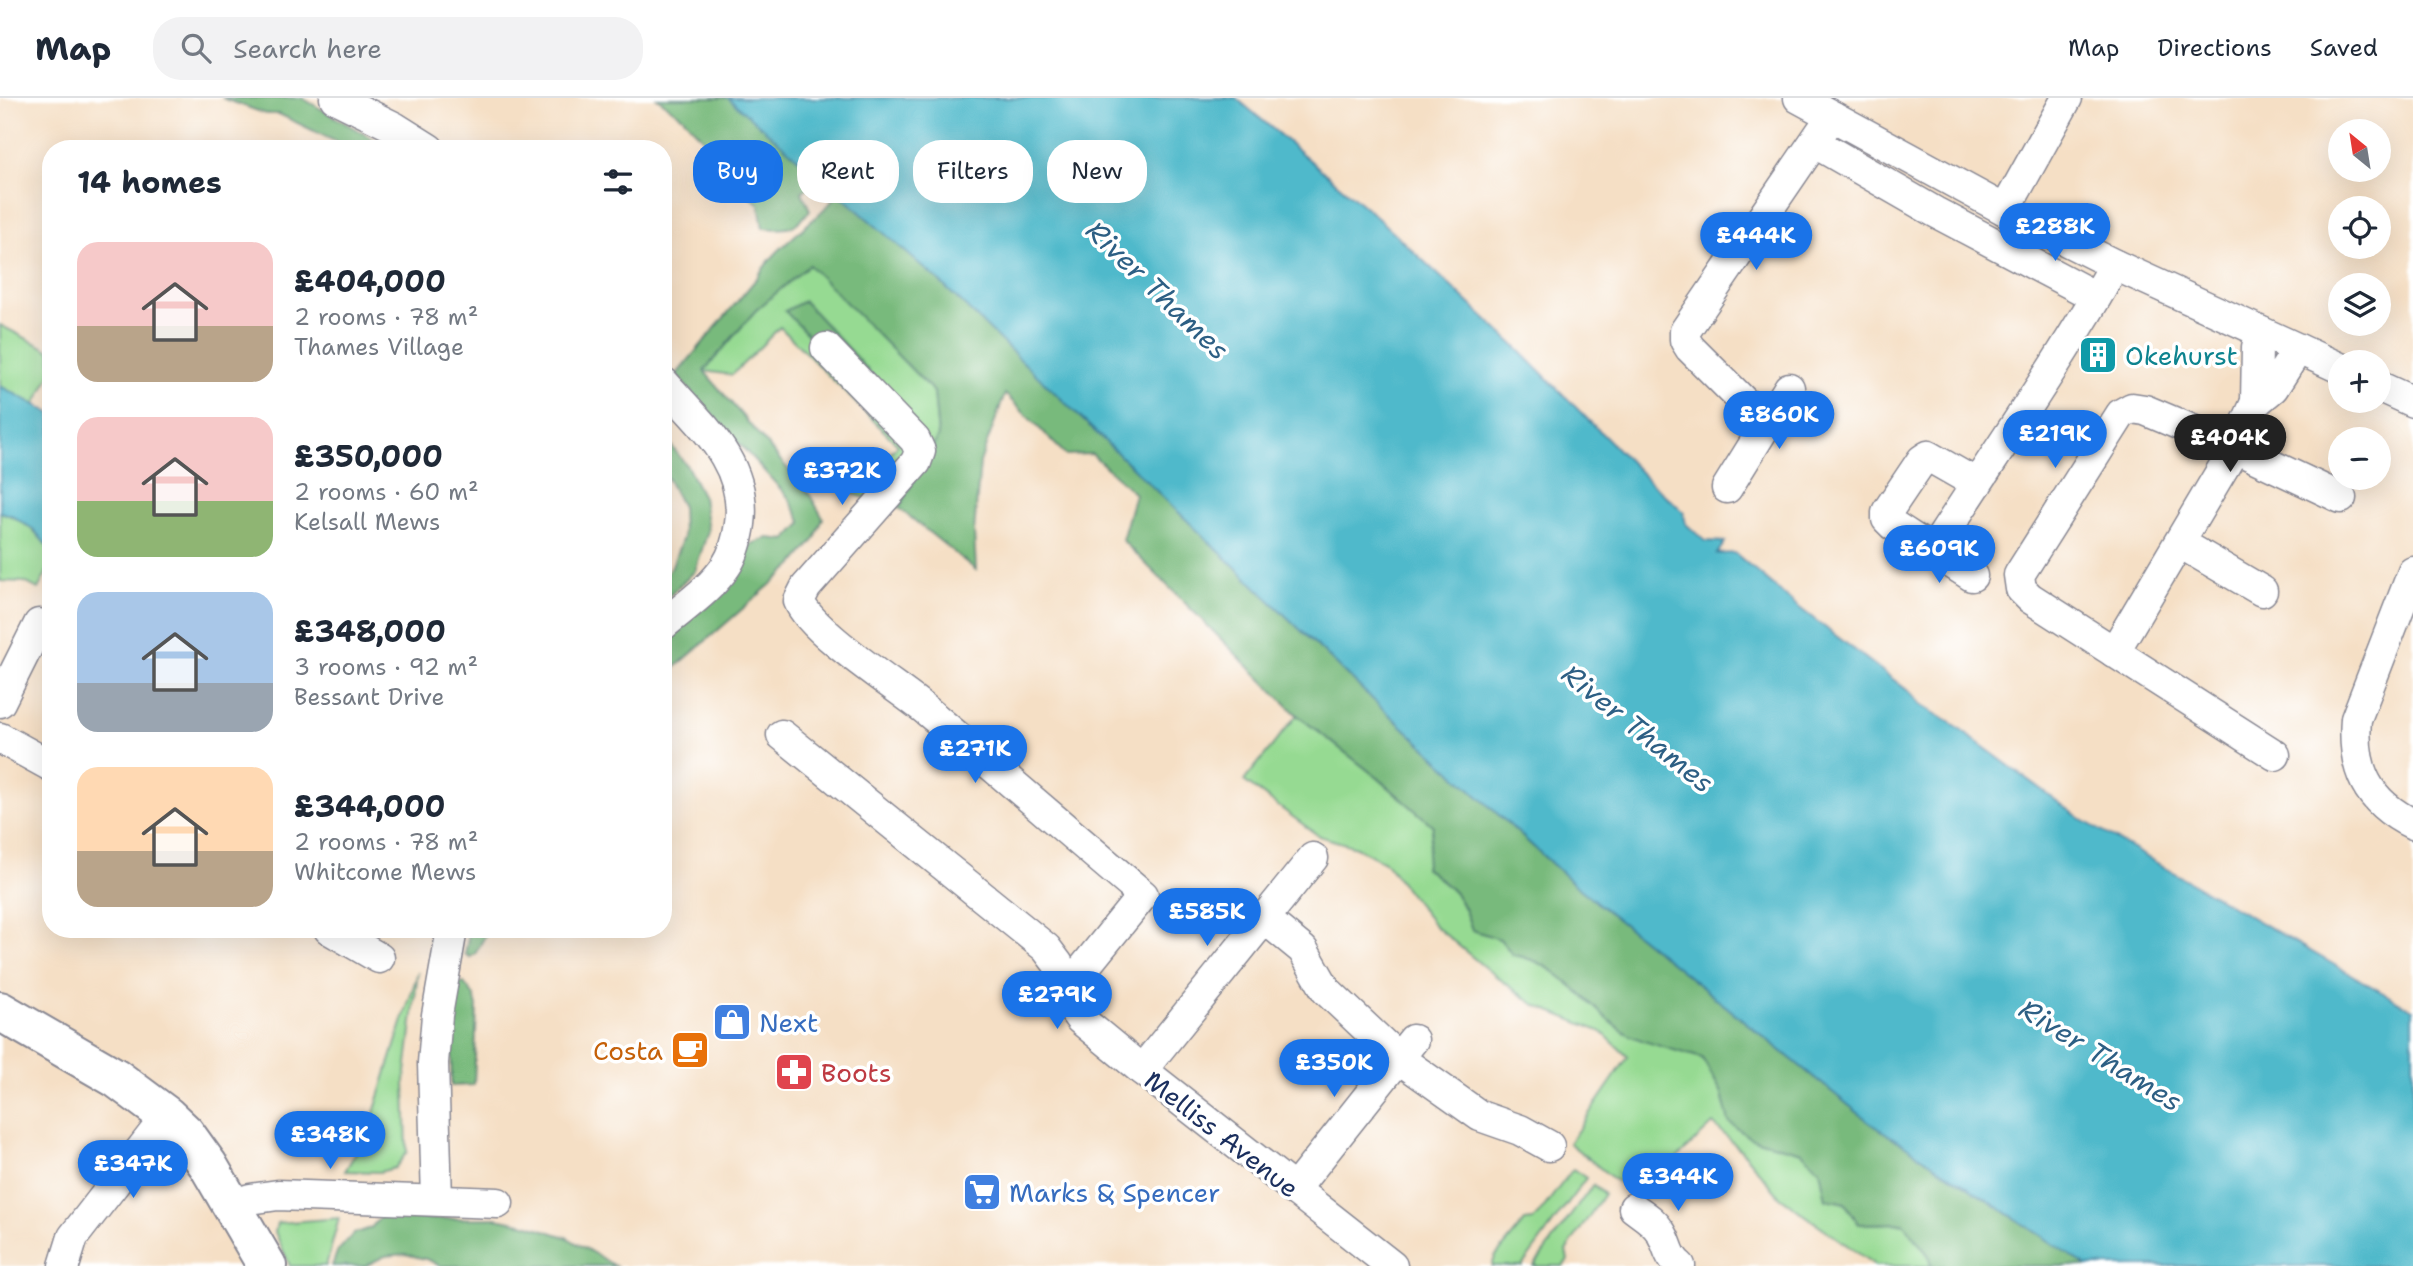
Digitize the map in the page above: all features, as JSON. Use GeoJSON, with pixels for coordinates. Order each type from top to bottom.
{"type":"FeatureCollection","features":[{"type":"Feature","properties":{"kind":"highway"},"geometry":{"type":"LineString","coordinates":[[0,1011],[116,1079],[167,1116],[185,1133],[208,1165],[267,1266]]}},
{"type":"Feature","properties":{"kind":"street"},"geometry":{"type":"LineString","coordinates":[[335,98],[415,140]]}},
{"type":"Feature","properties":{"kind":"street"},"geometry":{"type":"LineString","coordinates":[[1799,98],[2005,210],[2115,265],[2328,363]]}},
{"type":"Feature","properties":{"kind":"street"},"geometry":{"type":"LineString","coordinates":[[2005,210],[2067,98]]}},
{"type":"Feature","properties":{"kind":"street"},"geometry":{"type":"LineString","coordinates":[[1767,422],[1690,348],[1685,340],[1685,331],[1832,116]]}},
{"type":"Feature","properties":{"kind":"street"},"geometry":{"type":"LineString","coordinates":[[1815,143],[1936,212],[2096,297]]}},
{"type":"Feature","properties":{"kind":"street"},"geometry":{"type":"LineString","coordinates":[[1933,551],[2115,265]]}},
{"type":"Feature","properties":{"kind":"street"},"geometry":{"type":"LineString","coordinates":[[2114,652],[2235,449],[2256,402],[2257,347],[2261,332]]}},
{"type":"Feature","properties":{"kind":"street"},"geometry":{"type":"LineString","coordinates":[[826,348],[915,439],[920,451],[916,462],[806,587],[799,601],[803,611],[835,640],[926,710],[1143,895],[1066,990]]}},
{"type":"Feature","properties":{"kind":"street"},"geometry":{"type":"LineString","coordinates":[[2256,402],[2273,388],[2298,349]]}},
{"type":"Feature","properties":{"kind":"street"},"geometry":{"type":"LineString","coordinates":[[1727,488],[1790,388]]}},
{"type":"Feature","properties":{"kind":"street"},"geometry":{"type":"LineString","coordinates":[[2391,392],[2413,402]]}},
{"type":"Feature","properties":{"kind":"street"},"geometry":{"type":"LineString","coordinates":[[672,393],[718,443],[730,462],[738,482],[742,508],[739,530],[727,565],[714,581],[672,617]]}},
{"type":"Feature","properties":{"kind":"street"},"geometry":{"type":"LineString","coordinates":[[2275,755],[2030,598],[2021,589],[2019,575],[2121,414],[2132,408],[2145,410],[2342,498]]}},
{"type":"Feature","properties":{"kind":"street"},"geometry":{"type":"LineString","coordinates":[[1972,576],[1893,525],[1887,519],[1887,512],[1922,460],[1928,456],[1977,484]]}},
{"type":"Feature","properties":{"kind":"street"},"geometry":{"type":"LineString","coordinates":[[2180,543],[2262,591]]}},
{"type":"Feature","properties":{"kind":"street"},"geometry":{"type":"LineString","coordinates":[[2413,572],[2356,719],[2354,740],[2354,749],[2367,785],[2376,799],[2386,810],[2413,824]]}},
{"type":"Feature","properties":{"kind":"street"},"geometry":{"type":"LineString","coordinates":[[0,702],[39,624]]}},
{"type":"Feature","properties":{"kind":"street","name":"Melliss Avenue"},"geometry":{"type":"LineString","coordinates":[[782,735],[1046,948],[1058,964],[1069,1004],[1080,1019],[1392,1266]]}},
{"type":"Feature","properties":{"kind":"street"},"geometry":{"type":"LineString","coordinates":[[0,738],[42,761]]}},
{"type":"Feature","properties":{"kind":"street"},"geometry":{"type":"LineString","coordinates":[[1142,1070],[1313,858]]}},
{"type":"Feature","properties":{"kind":"street"},"geometry":{"type":"LineString","coordinates":[[1264,918],[1303,950],[1326,990],[1406,1049],[1480,1116],[1520,1130],[1549,1146]]}},
{"type":"Feature","properties":{"kind":"street"},"geometry":{"type":"LineString","coordinates":[[345,938],[379,958]]}},
{"type":"Feature","properties":{"kind":"street"},"geometry":{"type":"LineString","coordinates":[[437,1200],[433,1063],[437,1015],[450,938]]}},
{"type":"Feature","properties":{"kind":"street"},"geometry":{"type":"LineString","coordinates":[[1294,1190],[1406,1049]]}},
{"type":"Feature","properties":{"kind":"street"},"geometry":{"type":"LineString","coordinates":[[64,1266],[73,1237],[167,1116]]}},
{"type":"Feature","properties":{"kind":"street"},"geometry":{"type":"LineString","coordinates":[[230,1205],[278,1195],[498,1203]]}},
{"type":"Feature","properties":{"kind":"street"},"geometry":{"type":"LineString","coordinates":[[1634,1208],[1653,1222],[1662,1233],[1669,1256],[1680,1266]]}},
{"type":"Feature","properties":{"kind":"green space"},"geometry":{"type":"Polygon","coordinates":[[[222,98],[302,98],[374,140],[332,140],[279,114],[266,114],[222,98]]]}},
{"type":"Feature","properties":{"kind":"green space"},"geometry":{"type":"Polygon","coordinates":[[[657,98],[728,98],[778,140],[704,140],[683,117],[657,98]]]}},
{"type":"Feature","properties":{"kind":"green space"},"geometry":{"type":"Polygon","coordinates":[[[783,144],[797,156],[797,203],[807,203],[810,210],[790,227],[763,228],[759,204],[783,203],[783,144]]]}},
{"type":"Feature","properties":{"kind":"green space"},"geometry":{"type":"Polygon","coordinates":[[[830,203],[850,203],[937,279],[1368,695],[1574,884],[1872,1124],[2087,1266],[1931,1266],[1929,1256],[1903,1223],[1859,1224],[1845,1203],[1826,1199],[1820,1170],[1802,1152],[1750,1138],[1729,1122],[1721,1091],[1702,1058],[1628,1034],[1546,967],[1531,959],[1513,955],[1500,939],[1472,930],[1460,900],[1425,868],[1433,826],[1378,778],[1297,715],[1122,540],[1135,494],[1092,454],[1066,455],[1005,394],[980,462],[974,532],[976,570],[899,508],[938,436],[934,392],[809,265],[755,311],[704,371],[810,495],[823,518],[815,539],[793,565],[672,670],[672,632],[728,581],[751,544],[768,538],[786,540],[802,523],[789,498],[676,375],[773,256],[830,203]]]}},
{"type":"Feature","properties":{"kind":"green space"},"geometry":{"type":"Polygon","coordinates":[[[809,264],[934,392],[938,436],[899,508],[850,493],[898,445],[780,327],[732,375],[704,371],[755,311],[809,264]]]}},
{"type":"Feature","properties":{"kind":"green space"},"geometry":{"type":"Polygon","coordinates":[[[804,301],[911,417],[900,431],[785,311],[804,301]]]}},
{"type":"Feature","properties":{"kind":"green space"},"geometry":{"type":"Polygon","coordinates":[[[0,325],[42,346],[42,391],[35,405],[0,386],[0,325]]]}},
{"type":"Feature","properties":{"kind":"green space"},"geometry":{"type":"Polygon","coordinates":[[[672,447],[687,466],[703,497],[708,531],[695,571],[672,593],[672,565],[683,537],[682,507],[672,488],[672,447]]]}},
{"type":"Feature","properties":{"kind":"green space"},"geometry":{"type":"Polygon","coordinates":[[[0,512],[17,519],[42,539],[42,581],[38,589],[25,582],[0,581],[0,512]]]}},
{"type":"Feature","properties":{"kind":"green space"},"geometry":{"type":"Polygon","coordinates":[[[1297,715],[1434,826],[1425,868],[1455,894],[1472,930],[1500,939],[1513,955],[1531,959],[1561,977],[1628,1034],[1702,1058],[1721,1091],[1729,1122],[1750,1138],[1802,1152],[1821,1170],[1826,1199],[1845,1203],[1859,1224],[1903,1223],[1929,1256],[1931,1266],[1876,1266],[1780,1197],[1741,1150],[1713,1124],[1636,1197],[1569,1143],[1628,1057],[1602,1032],[1535,1005],[1489,971],[1434,925],[1386,863],[1356,847],[1319,836],[1244,781],[1297,715]]]}},
{"type":"Feature","properties":{"kind":"green space"},"geometry":{"type":"Polygon","coordinates":[[[468,938],[484,938],[475,954],[470,957],[465,954],[468,938]]]}},
{"type":"Feature","properties":{"kind":"green space"},"geometry":{"type":"Polygon","coordinates":[[[418,972],[405,1081],[407,1152],[395,1168],[379,1172],[345,1171],[368,1132],[418,972]]]}},
{"type":"Feature","properties":{"kind":"green space"},"geometry":{"type":"Polygon","coordinates":[[[464,983],[474,996],[477,1006],[474,1085],[451,1086],[452,1042],[459,984],[464,983]]]}},
{"type":"Feature","properties":{"kind":"green space"},"geometry":{"type":"Polygon","coordinates":[[[1573,1169],[1586,1178],[1522,1266],[1492,1266],[1495,1257],[1525,1221],[1533,1220],[1538,1215],[1573,1169]]]}},
{"type":"Feature","properties":{"kind":"green space"},"geometry":{"type":"Polygon","coordinates":[[[1593,1185],[1604,1194],[1566,1251],[1568,1260],[1563,1266],[1534,1266],[1593,1185]]]}},
{"type":"Feature","properties":{"kind":"green space"},"geometry":{"type":"Polygon","coordinates":[[[385,1211],[424,1219],[497,1218],[526,1224],[566,1237],[615,1266],[440,1266],[429,1260],[405,1254],[385,1256],[365,1266],[332,1266],[337,1252],[353,1234],[371,1228],[385,1211]]]}},
{"type":"Feature","properties":{"kind":"green space"},"geometry":{"type":"Polygon","coordinates":[[[339,1218],[326,1266],[290,1266],[275,1232],[277,1223],[339,1218]]]}},
{"type":"Feature","properties":{"kind":"water","name":"River Thames"},"geometry":{"type":"Polygon","coordinates":[[[728,98],[1236,98],[1370,211],[1514,345],[1650,482],[1683,511],[1686,524],[1705,541],[1725,542],[1717,554],[1735,553],[1797,606],[1911,693],[1921,705],[1951,723],[2084,821],[2413,1010],[2413,1266],[2087,1266],[1872,1124],[1574,884],[1368,695],[937,279],[849,203],[899,203],[899,140],[797,140],[797,158],[783,146],[783,140],[776,140],[728,98]]]}},
{"type":"Feature","properties":{"kind":"water"},"geometry":{"type":"Polygon","coordinates":[[[0,386],[42,408],[42,540],[34,530],[11,515],[0,512],[0,386]]]}},
{"type":"Feature","properties":{"kind":"place","name":"Okehurst"},"geometry":{"type":"Point","coordinates":[2098,355]}},
{"type":"Feature","properties":{"kind":"place","name":"Next"},"geometry":{"type":"Point","coordinates":[732,1022]}},
{"type":"Feature","properties":{"kind":"place","name":"Costa"},"geometry":{"type":"Point","coordinates":[690,1050]}},
{"type":"Feature","properties":{"kind":"place","name":"Boots"},"geometry":{"type":"Point","coordinates":[794,1072]}},
{"type":"Feature","properties":{"kind":"place","name":"Marks & Spencer"},"geometry":{"type":"Point","coordinates":[982,1192]}}]}
